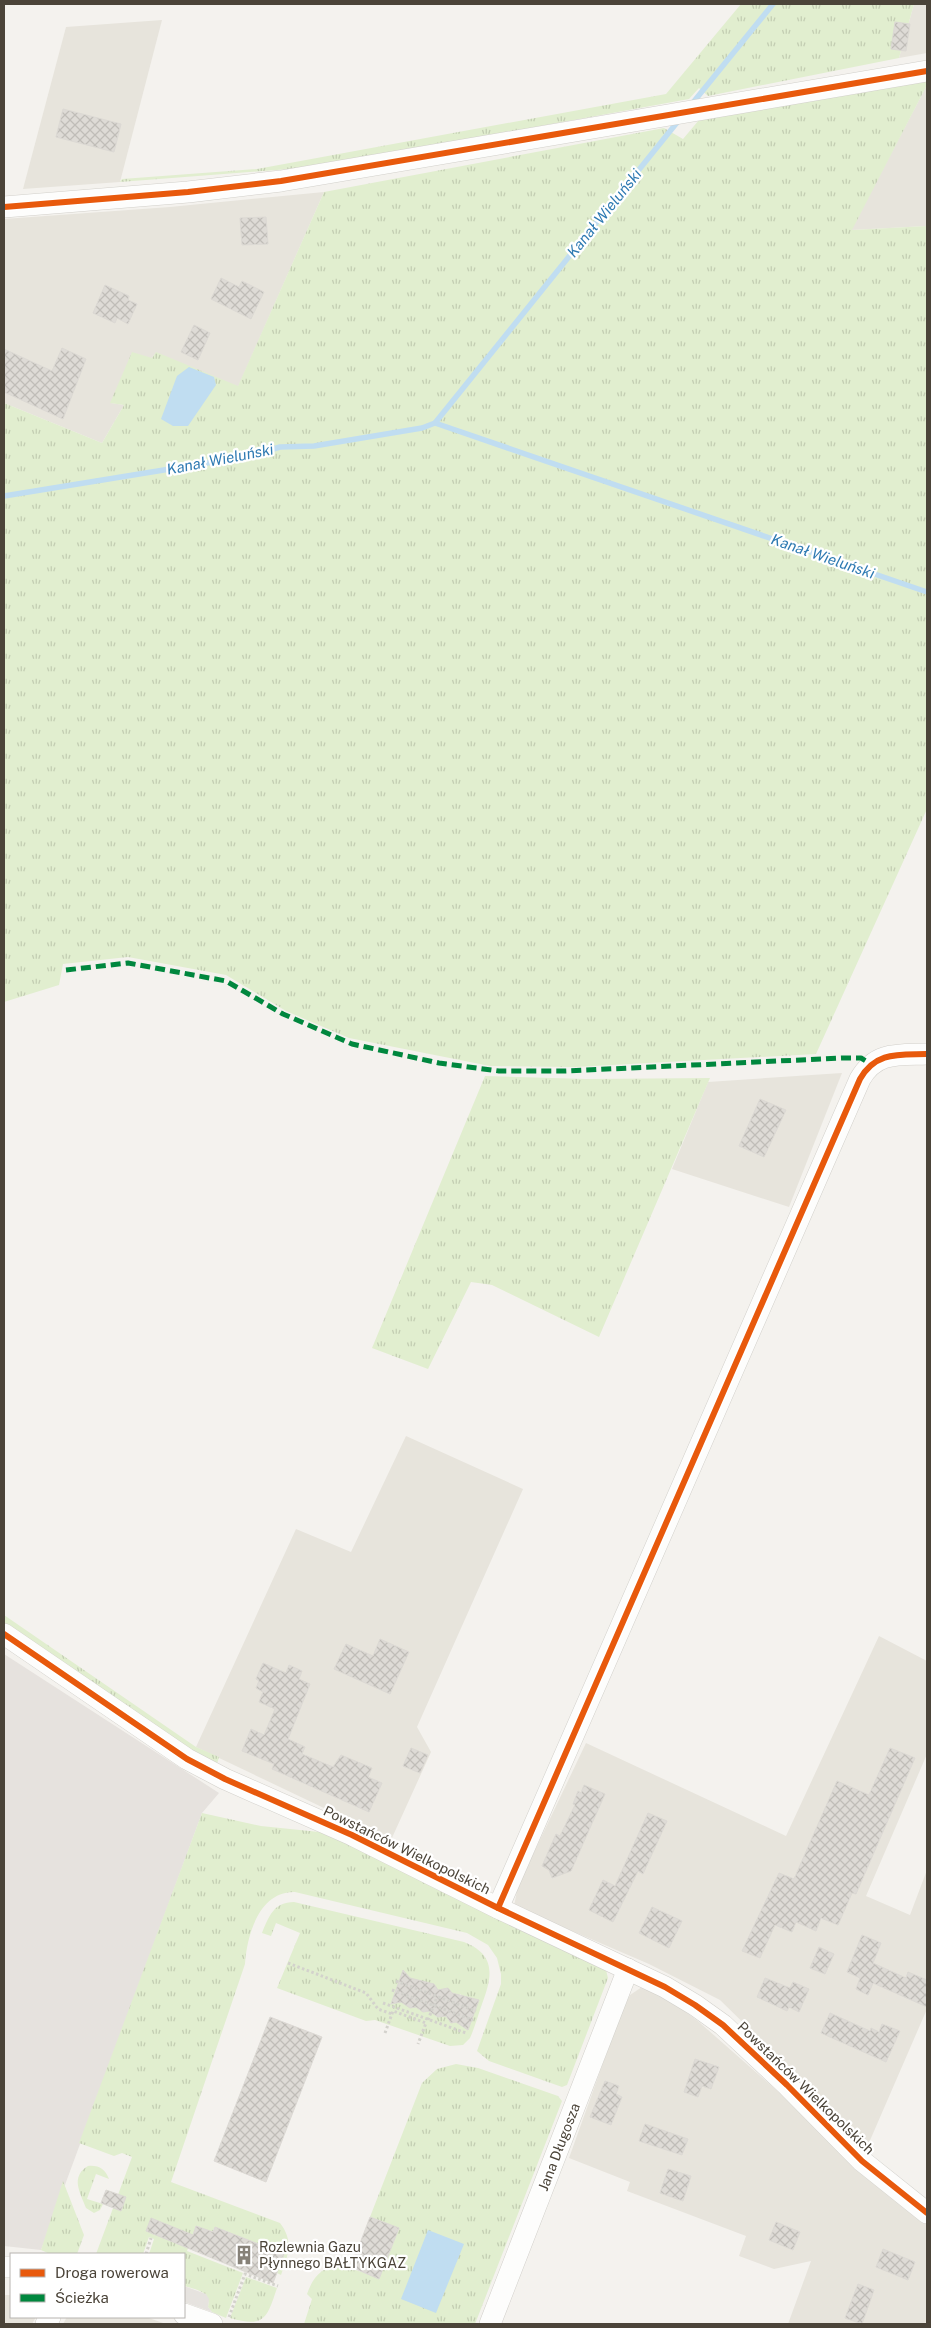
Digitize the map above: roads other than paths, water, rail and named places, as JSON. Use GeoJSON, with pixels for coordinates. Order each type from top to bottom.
{"type":"FeatureCollection","features":[{"type":"Feature","properties":{"kind":"street"},"geometry":{"type":"LineString","coordinates":[[4,207],[255,185],[927,71]]}},
{"type":"Feature","properties":{"kind":"street"},"geometry":{"type":"LineString","coordinates":[[498,1908],[864,1071],[880,1058],[896,1055],[927,1054]]}},
{"type":"Feature","properties":{"kind":"street","name":"Powstańców Wielkopolskich"},"geometry":{"type":"LineString","coordinates":[[4,1634],[187,1759],[225,1779],[352,1835],[498,1908],[628,1969],[695,2004],[722,2025],[787,2084],[862,2161],[927,2213]]}},
{"type":"Feature","properties":{"kind":"street","name":"Jana Długosza"},"geometry":{"type":"LineString","coordinates":[[490,2324],[628,1969]]}},
{"type":"Feature","properties":{"kind":"street"},"geometry":{"type":"LineString","coordinates":[[185,2314],[212,2324]]}},
{"type":"Feature","properties":{"kind":"water"},"geometry":{"type":"Polygon","coordinates":[[[189,367],[214,377],[216,385],[188,426],[173,426],[161,419],[177,376],[189,367]]]}},
{"type":"Feature","properties":{"kind":"water"},"geometry":{"type":"Polygon","coordinates":[[[428,2230],[464,2244],[436,2313],[401,2299],[428,2230]]]}},
{"type":"Feature","properties":{"kind":"waterway","name":"Kanał Wieluński"},"geometry":{"type":"LineString","coordinates":[[691,105],[773,4]]}},
{"type":"Feature","properties":{"kind":"waterway","name":"Kanał Wieluński"},"geometry":{"type":"LineString","coordinates":[[4,496],[250,456],[280,447],[314,446],[422,428],[435,423],[679,120]]}},
{"type":"Feature","properties":{"kind":"waterway","name":"Kanał Wieluński"},"geometry":{"type":"LineString","coordinates":[[435,423],[927,592]]}},
{"type":"Feature","properties":{"kind":"place","name":"Rozlewnia Gazu Płynnego BAŁTYKGAZ"},"geometry":{"type":"Point","coordinates":[244,2255]}}]}
